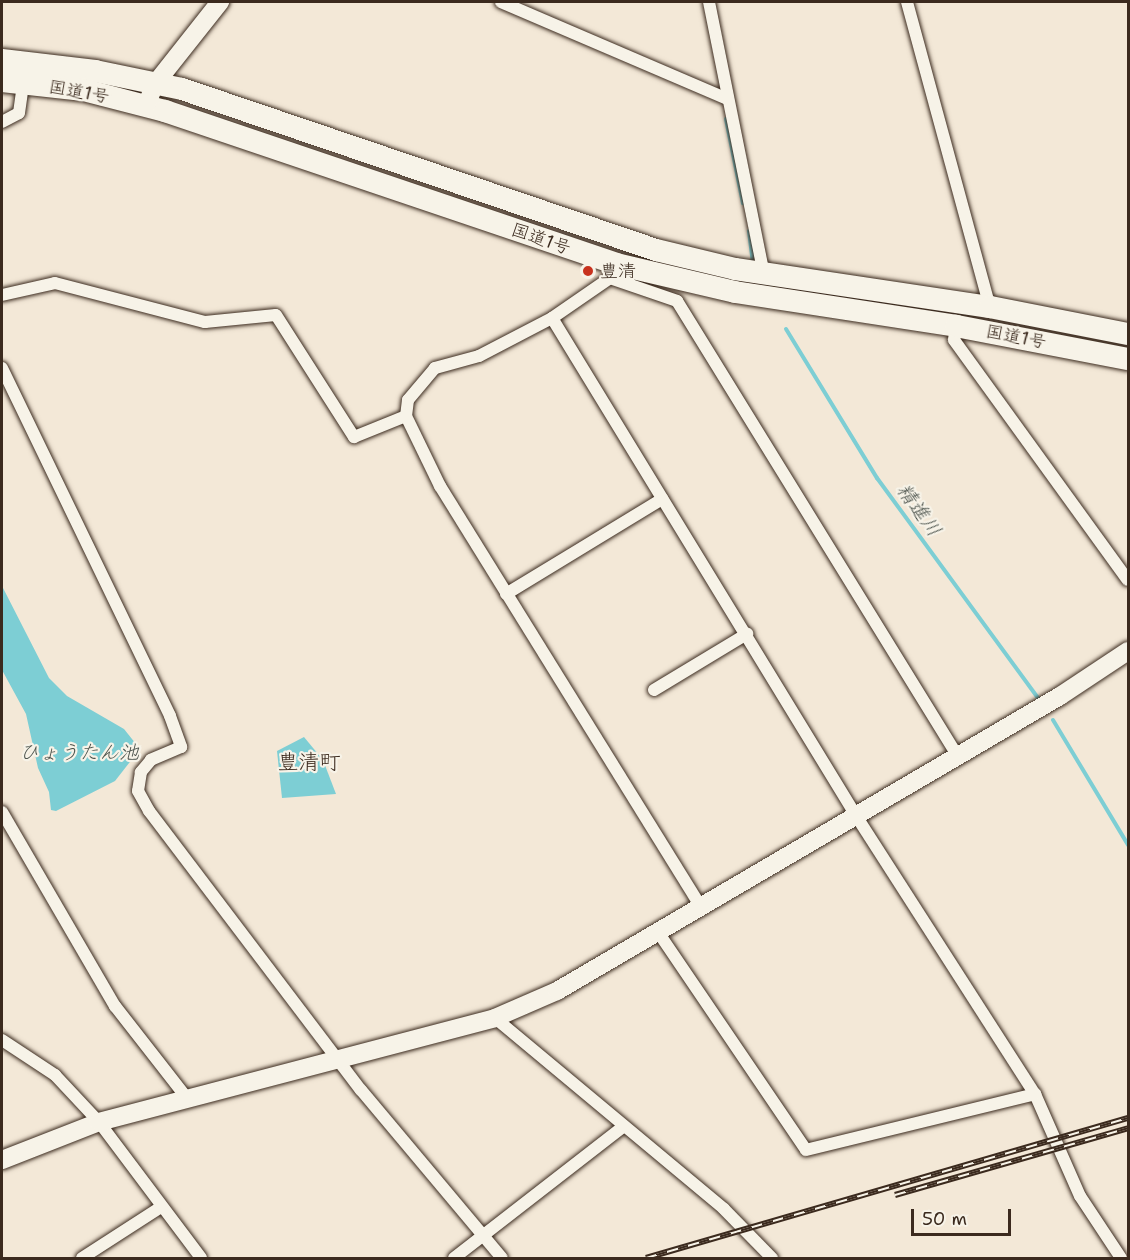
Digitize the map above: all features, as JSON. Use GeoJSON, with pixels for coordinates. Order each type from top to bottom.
{"type":"FeatureCollection","features":[{"type":"Feature","properties":{"kind":"highway","name":"国道1号"},"geometry":{"type":"LineString","coordinates":[[2,60],[95,71],[182,89],[656,250],[735,269],[763,271],[990,307],[1128,334]]}},
{"type":"Feature","properties":{"kind":"highway","name":"国道1号"},"geometry":{"type":"LineString","coordinates":[[12,82],[84,90],[146,106],[613,271],[956,326],[1128,359]]}},
{"type":"Feature","properties":{"kind":"street"},"geometry":{"type":"LineString","coordinates":[[146,106],[155,84],[220,2]]}},
{"type":"Feature","properties":{"kind":"street"},"geometry":{"type":"LineString","coordinates":[[501,2],[728,99]]}},
{"type":"Feature","properties":{"kind":"street"},"geometry":{"type":"LineString","coordinates":[[709,2],[763,271]]}},
{"type":"Feature","properties":{"kind":"street"},"geometry":{"type":"LineString","coordinates":[[907,2],[990,307]]}},
{"type":"Feature","properties":{"kind":"street"},"geometry":{"type":"LineString","coordinates":[[2,122],[19,113],[12,82]]}},
{"type":"Feature","properties":{"kind":"street"},"geometry":{"type":"LineString","coordinates":[[702,908],[440,486],[406,416],[408,399],[435,368],[479,356],[552,318],[613,271],[677,301],[957,755]]}},
{"type":"Feature","properties":{"kind":"street"},"geometry":{"type":"LineString","coordinates":[[2,295],[55,283],[205,322],[276,315],[354,437],[406,416]]}},
{"type":"Feature","properties":{"kind":"street"},"geometry":{"type":"LineString","coordinates":[[552,318],[855,814],[1035,1094],[1080,1196],[1121,1258]]}},
{"type":"Feature","properties":{"kind":"street"},"geometry":{"type":"LineString","coordinates":[[956,326],[954,340],[1128,580]]}},
{"type":"Feature","properties":{"kind":"street"},"geometry":{"type":"LineString","coordinates":[[2,368],[7,395],[140,650],[181,747],[152,760],[141,772],[138,791],[207,890],[338,1058],[502,1258]]}},
{"type":"Feature","properties":{"kind":"street"},"geometry":{"type":"LineString","coordinates":[[506,594],[662,499]]}},
{"type":"Feature","properties":{"kind":"street"},"geometry":{"type":"LineString","coordinates":[[654,690],[747,634]]}},
{"type":"Feature","properties":{"kind":"street"},"geometry":{"type":"LineString","coordinates":[[2,1160],[99,1122],[495,1018],[557,991],[702,908],[855,814],[1060,696],[1128,651]]}},
{"type":"Feature","properties":{"kind":"street"},"geometry":{"type":"LineString","coordinates":[[2,812],[115,1006],[187,1098]]}},
{"type":"Feature","properties":{"kind":"street"},"geometry":{"type":"LineString","coordinates":[[658,932],[806,1150],[1035,1094]]}},
{"type":"Feature","properties":{"kind":"street"},"geometry":{"type":"LineString","coordinates":[[495,1018],[724,1209],[772,1258]]}},
{"type":"Feature","properties":{"kind":"street"},"geometry":{"type":"LineString","coordinates":[[2,1040],[55,1075],[99,1122],[160,1207],[201,1258]]}},
{"type":"Feature","properties":{"kind":"street"},"geometry":{"type":"LineString","coordinates":[[454,1258],[623,1127]]}},
{"type":"Feature","properties":{"kind":"street"},"geometry":{"type":"LineString","coordinates":[[82,1258],[160,1207]]}},
{"type":"Feature","properties":{"kind":"water","name":"ひょうたん池"},"geometry":{"type":"Polygon","coordinates":[[[2,586],[49,678],[67,696],[124,729],[140,749],[115,781],[56,811],[51,810],[49,792],[38,768],[26,714],[2,670],[2,586]]]}},
{"type":"Feature","properties":{"kind":"water"},"geometry":{"type":"Polygon","coordinates":[[[304,737],[323,760],[336,794],[282,798],[277,751],[304,737]]]}},
{"type":"Feature","properties":{"kind":"waterway","name":"精進川"},"geometry":{"type":"LineString","coordinates":[[726,119],[743,203]]}},
{"type":"Feature","properties":{"kind":"waterway","name":"精進川"},"geometry":{"type":"LineString","coordinates":[[749,231],[753,265]]}},
{"type":"Feature","properties":{"kind":"waterway","name":"精進川"},"geometry":{"type":"LineString","coordinates":[[786,329],[877,478],[1040,701]]}},
{"type":"Feature","properties":{"kind":"waterway","name":"精進川"},"geometry":{"type":"LineString","coordinates":[[1053,720],[1128,845]]}},
{"type":"Feature","properties":{"kind":"railway"},"geometry":{"type":"LineString","coordinates":[[646,1258],[1128,1118]]}},
{"type":"Feature","properties":{"kind":"railway"},"geometry":{"type":"LineString","coordinates":[[895,1195],[1128,1128]]}},
{"type":"Feature","properties":{"kind":"place","name":"豊清"},"geometry":{"type":"Point","coordinates":[588,271]}},
{"type":"Feature","properties":{"kind":"district","name":"豊清町"},"geometry":{"type":"Point","coordinates":[309,762]}}]}
